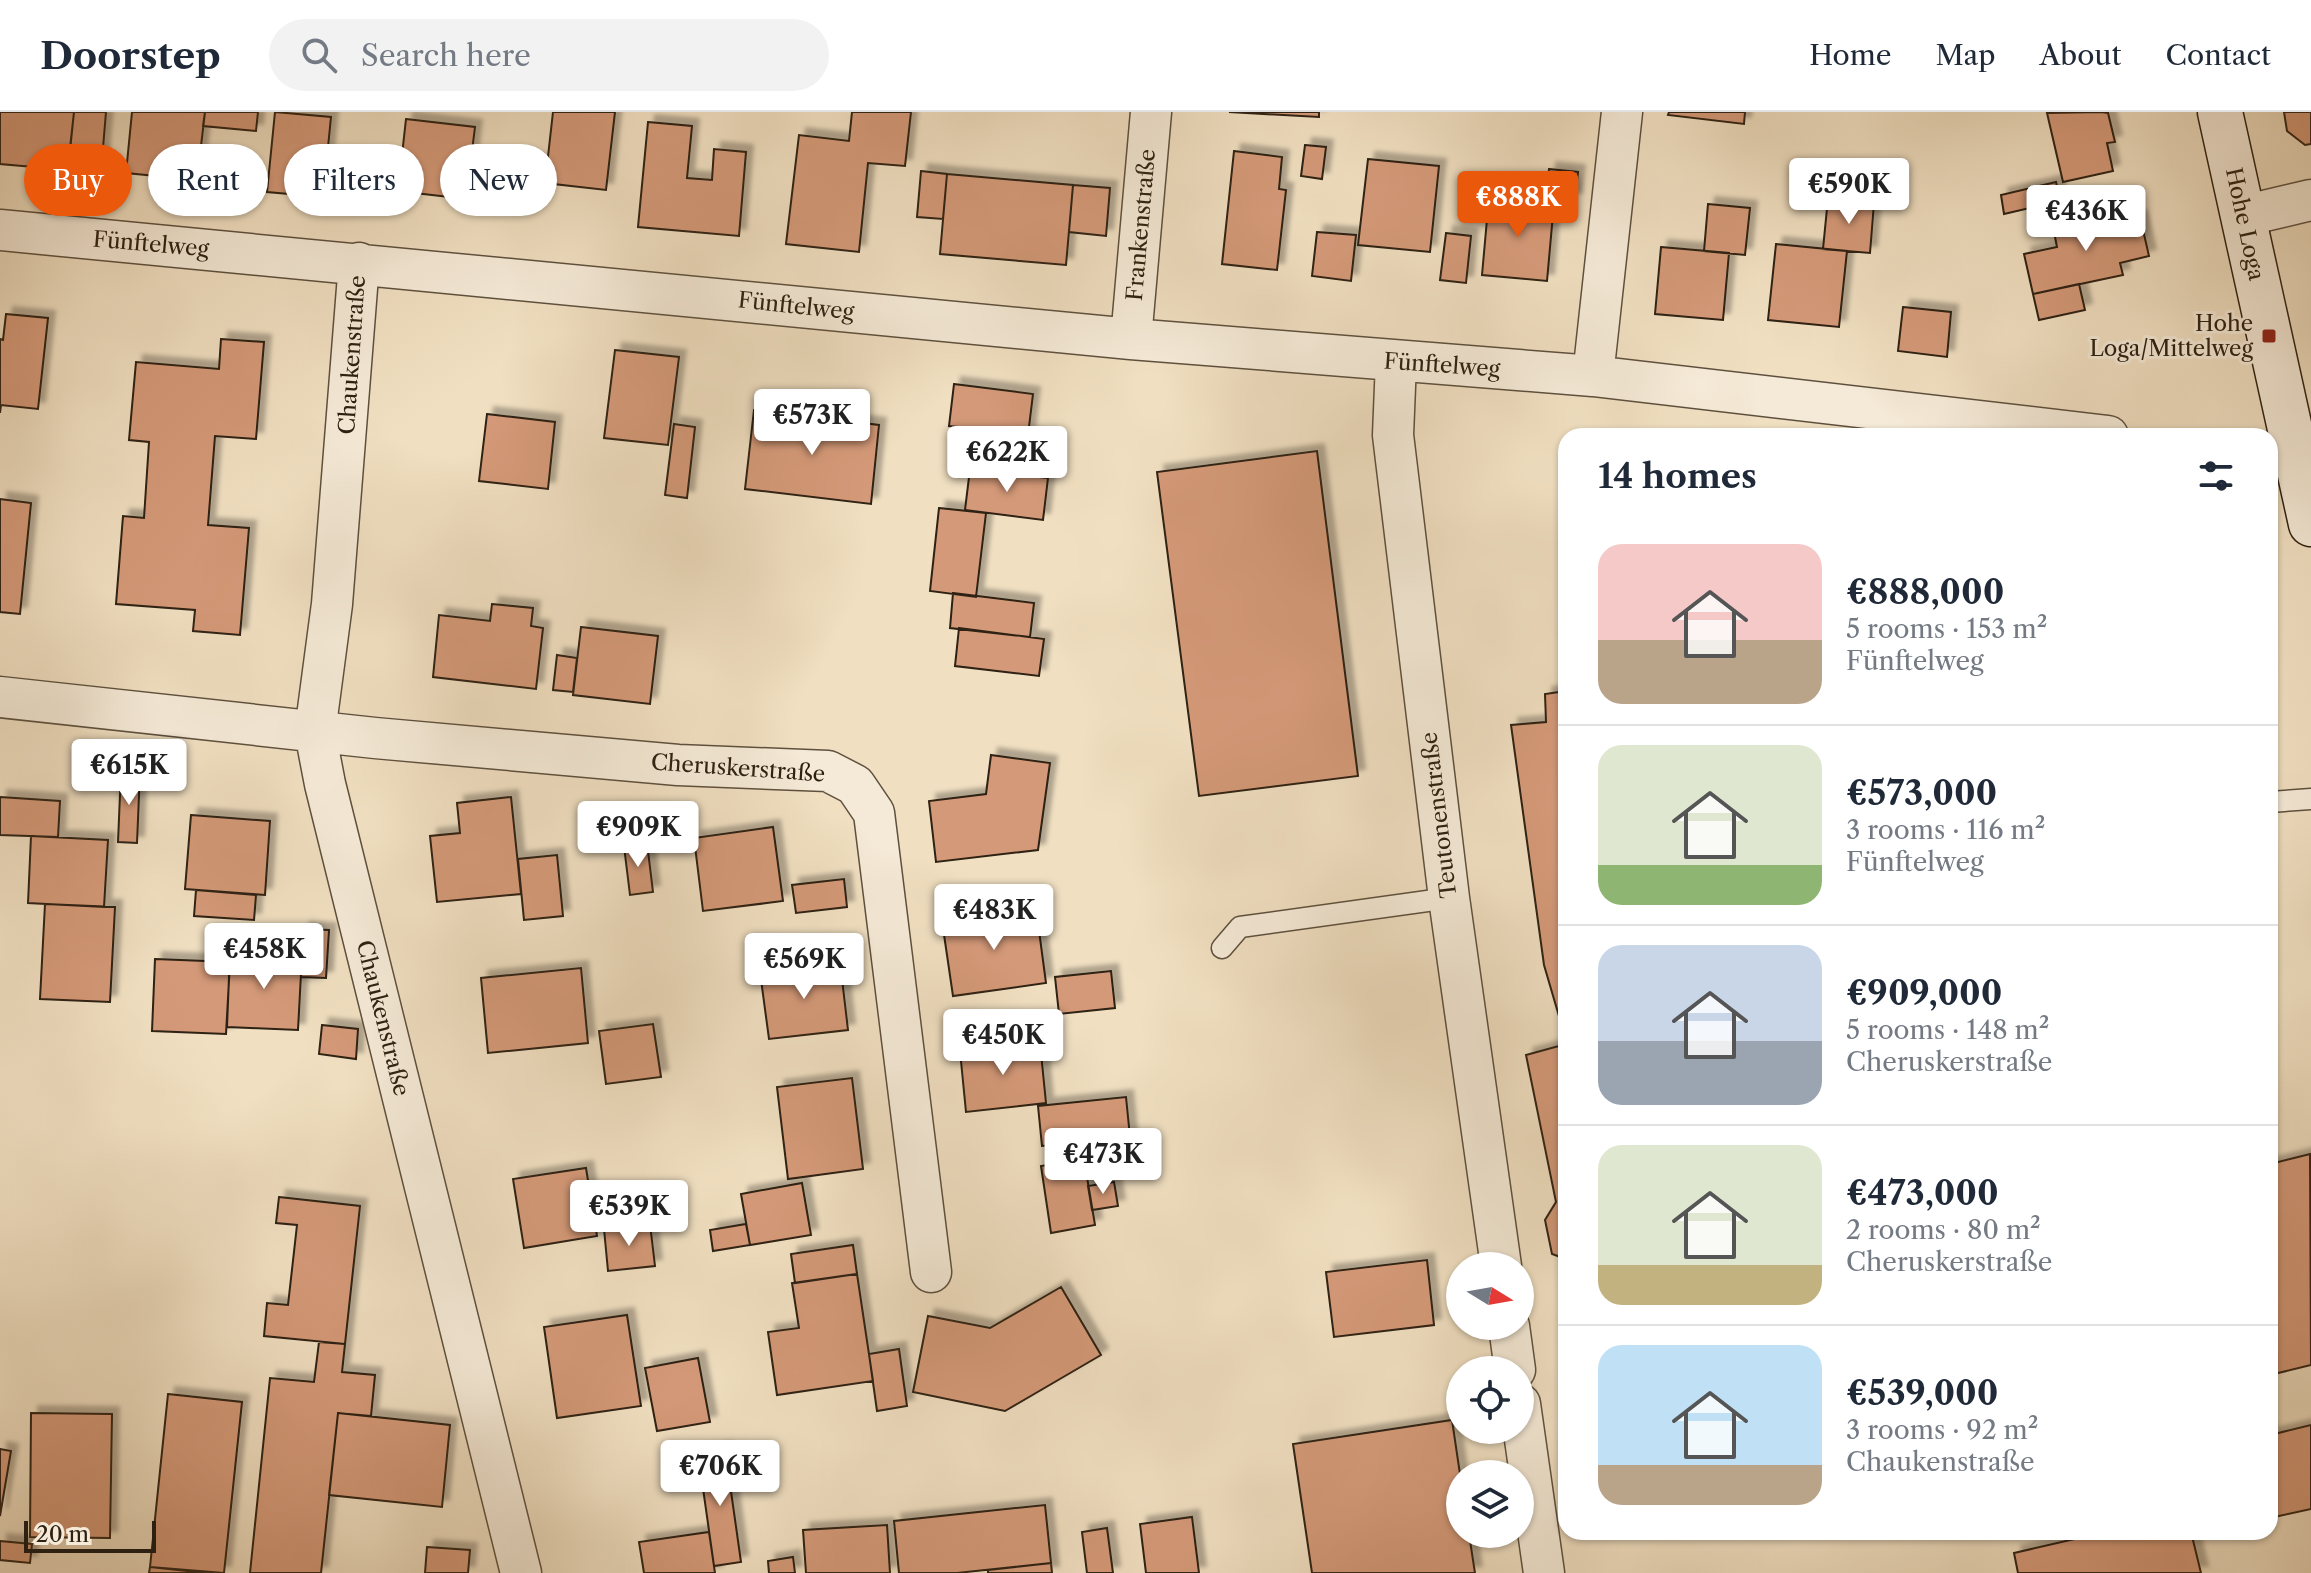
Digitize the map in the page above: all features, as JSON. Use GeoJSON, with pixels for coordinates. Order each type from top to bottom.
{"type":"FeatureCollection","features":[{"type":"Feature","properties":{"kind":"street","name":"Frankenstraße"},"geometry":{"type":"LineString","coordinates":[[1131,339],[1151,112]]}},
{"type":"Feature","properties":{"kind":"street"},"geometry":{"type":"LineString","coordinates":[[1593,376],[1622,112]]}},
{"type":"Feature","properties":{"kind":"street","name":"Hohe Loga"},"geometry":{"type":"LineString","coordinates":[[2220,112],[2243,216],[2281,442],[2311,524]]}},
{"type":"Feature","properties":{"kind":"street"},"geometry":{"type":"LineString","coordinates":[[2243,216],[2311,200]]}},
{"type":"Feature","properties":{"kind":"street","name":"Fünftelweg"},"geometry":{"type":"LineString","coordinates":[[0,230],[1131,339],[1593,376],[1929,425],[1978,428]]}},
{"type":"Feature","properties":{"kind":"street","name":"Chaukenstraße"},"geometry":{"type":"LineString","coordinates":[[359,263],[332,604],[315,732],[325,784],[521,1573]]}},
{"type":"Feature","properties":{"kind":"street","name":"Teutonenstraße"},"geometry":{"type":"LineString","coordinates":[[1396,362],[1393,435],[1449,898],[1499,1252]]}},
{"type":"Feature","properties":{"kind":"street","name":"Cheruskerstraße"},"geometry":{"type":"LineString","coordinates":[[0,697],[315,732],[678,765],[828,771],[855,785],[874,813],[931,1272]]}},
{"type":"Feature","properties":{"kind":"street"},"geometry":{"type":"LineString","coordinates":[[1526,1444],[1544,1573]]}},
{"type":"Feature","properties":{"kind":"lane"},"geometry":{"type":"LineString","coordinates":[[2278,801],[2311,799]]}},
{"type":"Feature","properties":{"kind":"lane"},"geometry":{"type":"LineString","coordinates":[[1222,948],[1240,927],[1449,898]]}},
{"type":"Feature","properties":{"kind":"building"},"geometry":{"type":"Polygon","coordinates":[[[0,112],[74,112],[71,144],[24,144],[24,166],[0,164],[0,112]]]}},
{"type":"Feature","properties":{"kind":"building"},"geometry":{"type":"Polygon","coordinates":[[[74,112],[106,112],[103,144],[70,144],[74,112]]]}},
{"type":"Feature","properties":{"kind":"building"},"geometry":{"type":"Polygon","coordinates":[[[132,112],[205,112],[201,144],[148,144],[148,175],[132,174],[132,144],[129,144],[132,112]]]}},
{"type":"Feature","properties":{"kind":"building"},"geometry":{"type":"Polygon","coordinates":[[[205,112],[258,112],[256,131],[203,126],[205,112]]]}},
{"type":"Feature","properties":{"kind":"building"},"geometry":{"type":"Polygon","coordinates":[[[275,112],[331,117],[328,144],[284,144],[284,194],[268,192],[275,112]]]}},
{"type":"Feature","properties":{"kind":"building"},"geometry":{"type":"Polygon","coordinates":[[[553,112],[615,112],[606,190],[557,184],[557,144],[549,144],[553,112]]]}},
{"type":"Feature","properties":{"kind":"building"},"geometry":{"type":"Polygon","coordinates":[[[852,112],[911,112],[905,166],[868,163],[859,252],[786,244],[799,135],[849,141],[852,112]]]}},
{"type":"Feature","properties":{"kind":"building"},"geometry":{"type":"Polygon","coordinates":[[[1229,112],[1319,112],[1319,117],[1229,112]]]}},
{"type":"Feature","properties":{"kind":"building"},"geometry":{"type":"Polygon","coordinates":[[[1669,112],[1745,112],[1744,124],[1668,115],[1669,112]]]}},
{"type":"Feature","properties":{"kind":"building"},"geometry":{"type":"Polygon","coordinates":[[[2284,112],[2311,112],[2311,144],[2305,145],[2287,131],[2284,112]]]}},
{"type":"Feature","properties":{"kind":"building"},"geometry":{"type":"Polygon","coordinates":[[[2047,113],[2108,113],[2115,142],[2107,143],[2113,171],[2063,182],[2047,113]]]}},
{"type":"Feature","properties":{"kind":"building"},"geometry":{"type":"Polygon","coordinates":[[[406,119],[475,127],[473,144],[440,144],[440,196],[424,194],[424,144],[403,144],[406,119]]]}},
{"type":"Feature","properties":{"kind":"building"},"geometry":{"type":"Polygon","coordinates":[[[648,122],[692,126],[687,178],[712,180],[714,149],[746,152],[739,236],[638,227],[648,122]]]}},
{"type":"Feature","properties":{"kind":"building"},"geometry":{"type":"Polygon","coordinates":[[[1305,145],[1326,147],[1322,179],[1301,176],[1305,145]]]}},
{"type":"Feature","properties":{"kind":"building"},"geometry":{"type":"Polygon","coordinates":[[[1234,151],[1282,157],[1279,189],[1286,190],[1277,270],[1222,264],[1234,151]]]}},
{"type":"Feature","properties":{"kind":"building"},"geometry":{"type":"Polygon","coordinates":[[[1368,159],[1439,166],[1430,252],[1358,245],[1368,159]]]}},
{"type":"Feature","properties":{"kind":"building"},"geometry":{"type":"Polygon","coordinates":[[[1549,169],[1578,172],[1575,200],[1546,197],[1549,169]]]}},
{"type":"Feature","properties":{"kind":"building"},"geometry":{"type":"Polygon","coordinates":[[[921,171],[947,174],[943,219],[917,217],[921,171]]]}},
{"type":"Feature","properties":{"kind":"building"},"geometry":{"type":"Polygon","coordinates":[[[947,174],[1073,185],[1066,265],[940,254],[947,174]]]}},
{"type":"Feature","properties":{"kind":"building"},"geometry":{"type":"Polygon","coordinates":[[[2056,182],[2060,201],[2004,214],[2001,195],[2056,182]]]}},
{"type":"Feature","properties":{"kind":"building"},"geometry":{"type":"Polygon","coordinates":[[[1073,185],[1110,188],[1106,236],[1069,232],[1073,185]]]}},
{"type":"Feature","properties":{"kind":"building"},"geometry":{"type":"Polygon","coordinates":[[[1489,197],[1554,203],[1547,281],[1482,275],[1489,197]]]}},
{"type":"Feature","properties":{"kind":"building"},"geometry":{"type":"Polygon","coordinates":[[[1828,198],[1874,203],[1870,253],[1823,249],[1828,198]]]}},
{"type":"Feature","properties":{"kind":"building"},"geometry":{"type":"Polygon","coordinates":[[[1708,204],[1750,208],[1745,255],[1704,251],[1708,204]]]}},
{"type":"Feature","properties":{"kind":"building"},"geometry":{"type":"Polygon","coordinates":[[[2110,214],[2112,223],[2140,217],[2149,256],[2120,263],[2123,275],[2033,294],[2024,254],[2057,247],[2053,227],[2110,214]]]}},
{"type":"Feature","properties":{"kind":"building"},"geometry":{"type":"Polygon","coordinates":[[[1317,232],[1356,235],[1351,281],[1312,276],[1317,232]]]}},
{"type":"Feature","properties":{"kind":"building"},"geometry":{"type":"Polygon","coordinates":[[[1446,233],[1471,236],[1466,283],[1440,280],[1446,233]]]}},
{"type":"Feature","properties":{"kind":"building"},"geometry":{"type":"Polygon","coordinates":[[[1776,244],[1847,251],[1839,327],[1768,320],[1776,244]]]}},
{"type":"Feature","properties":{"kind":"building"},"geometry":{"type":"Polygon","coordinates":[[[1661,247],[1729,253],[1723,320],[1655,314],[1661,247]]]}},
{"type":"Feature","properties":{"kind":"building"},"geometry":{"type":"Polygon","coordinates":[[[2079,284],[2085,310],[2039,320],[2033,294],[2079,284]]]}},
{"type":"Feature","properties":{"kind":"building"},"geometry":{"type":"Polygon","coordinates":[[[1903,307],[1951,312],[1947,357],[1898,351],[1903,307]]]}},
{"type":"Feature","properties":{"kind":"building"},"geometry":{"type":"Polygon","coordinates":[[[6,314],[48,318],[38,409],[1,405],[0,413],[0,339],[3,340],[6,314]]]}},
{"type":"Feature","properties":{"kind":"building"},"geometry":{"type":"Polygon","coordinates":[[[221,339],[264,342],[256,439],[215,436],[208,525],[249,528],[240,635],[193,631],[195,610],[116,604],[123,516],[144,518],[149,442],[129,440],[136,362],[219,369],[221,339]]]}},
{"type":"Feature","properties":{"kind":"building"},"geometry":{"type":"Polygon","coordinates":[[[615,350],[679,357],[668,445],[604,438],[615,350]]]}},
{"type":"Feature","properties":{"kind":"building"},"geometry":{"type":"Polygon","coordinates":[[[954,384],[1033,394],[1028,435],[949,426],[954,384]]]}},
{"type":"Feature","properties":{"kind":"building"},"geometry":{"type":"Polygon","coordinates":[[[754,410],[879,425],[871,504],[745,489],[754,410]]]}},
{"type":"Feature","properties":{"kind":"building"},"geometry":{"type":"Polygon","coordinates":[[[487,414],[555,422],[548,489],[479,481],[487,414]]]}},
{"type":"Feature","properties":{"kind":"building"},"geometry":{"type":"Polygon","coordinates":[[[674,424],[695,427],[687,498],[665,495],[674,424]]]}},
{"type":"Feature","properties":{"kind":"building"},"geometry":{"type":"Polygon","coordinates":[[[964,427],[1041,437],[1036,476],[959,468],[964,427]]]}},
{"type":"Feature","properties":{"kind":"building"},"geometry":{"type":"Polygon","coordinates":[[[1317,451],[1358,776],[1199,796],[1157,472],[1317,451]]]}},
{"type":"Feature","properties":{"kind":"building"},"geometry":{"type":"Polygon","coordinates":[[[970,469],[1048,478],[1043,520],[965,510],[970,469]]]}},
{"type":"Feature","properties":{"kind":"building"},"geometry":{"type":"Polygon","coordinates":[[[0,499],[31,503],[20,614],[0,612],[0,499]]]}},
{"type":"Feature","properties":{"kind":"building"},"geometry":{"type":"Polygon","coordinates":[[[939,508],[986,513],[976,597],[930,591],[939,508]]]}},
{"type":"Feature","properties":{"kind":"building"},"geometry":{"type":"Polygon","coordinates":[[[953,593],[1034,603],[1030,637],[950,628],[953,593]]]}},
{"type":"Feature","properties":{"kind":"building"},"geometry":{"type":"Polygon","coordinates":[[[492,604],[533,608],[531,626],[543,628],[536,689],[433,677],[439,615],[490,621],[492,604]]]}},
{"type":"Feature","properties":{"kind":"building"},"geometry":{"type":"Polygon","coordinates":[[[581,627],[658,636],[650,704],[573,695],[581,627]]]}},
{"type":"Feature","properties":{"kind":"building"},"geometry":{"type":"Polygon","coordinates":[[[959,628],[1044,639],[1039,676],[955,666],[959,628]]]}},
{"type":"Feature","properties":{"kind":"building"},"geometry":{"type":"Polygon","coordinates":[[[557,655],[577,658],[573,692],[553,690],[557,655]]]}},
{"type":"Feature","properties":{"kind":"building"},"geometry":{"type":"Polygon","coordinates":[[[1558,692],[1558,1013],[1544,965],[1511,725],[1546,722],[1545,694],[1558,692]]]}},
{"type":"Feature","properties":{"kind":"building"},"geometry":{"type":"Polygon","coordinates":[[[991,755],[1050,763],[1038,850],[936,862],[929,801],[986,794],[991,755]]]}},
{"type":"Feature","properties":{"kind":"building"},"geometry":{"type":"Polygon","coordinates":[[[121,771],[140,771],[137,843],[118,842],[121,771]]]}},
{"type":"Feature","properties":{"kind":"building"},"geometry":{"type":"Polygon","coordinates":[[[0,797],[60,801],[58,837],[0,835],[0,797]]]}},
{"type":"Feature","properties":{"kind":"building"},"geometry":{"type":"Polygon","coordinates":[[[511,797],[521,894],[437,902],[430,836],[460,833],[457,803],[511,797]]]}},
{"type":"Feature","properties":{"kind":"building"},"geometry":{"type":"Polygon","coordinates":[[[191,815],[270,821],[265,895],[185,889],[191,815]]]}},
{"type":"Feature","properties":{"kind":"building"},"geometry":{"type":"Polygon","coordinates":[[[773,827],[783,901],[703,911],[694,838],[773,827]]]}},
{"type":"Feature","properties":{"kind":"building"},"geometry":{"type":"Polygon","coordinates":[[[31,836],[108,840],[104,907],[28,903],[31,836]]]}},
{"type":"Feature","properties":{"kind":"building"},"geometry":{"type":"Polygon","coordinates":[[[647,843],[653,892],[630,895],[624,846],[647,843]]]}},
{"type":"Feature","properties":{"kind":"building"},"geometry":{"type":"Polygon","coordinates":[[[557,855],[563,916],[524,920],[518,859],[557,855]]]}},
{"type":"Feature","properties":{"kind":"building"},"geometry":{"type":"Polygon","coordinates":[[[844,879],[847,907],[796,913],[792,885],[844,879]]]}},
{"type":"Feature","properties":{"kind":"building"},"geometry":{"type":"Polygon","coordinates":[[[196,890],[256,895],[254,920],[194,916],[196,890]]]}},
{"type":"Feature","properties":{"kind":"building"},"geometry":{"type":"Polygon","coordinates":[[[45,904],[115,907],[110,1002],[40,999],[45,904]]]}},
{"type":"Feature","properties":{"kind":"building"},"geometry":{"type":"Polygon","coordinates":[[[1036,908],[1046,983],[953,996],[942,921],[1036,908]]]}},
{"type":"Feature","properties":{"kind":"building"},"geometry":{"type":"Polygon","coordinates":[[[303,929],[329,930],[326,978],[301,977],[303,929]]]}},
{"type":"Feature","properties":{"kind":"building"},"geometry":{"type":"Polygon","coordinates":[[[230,952],[302,955],[298,1030],[227,1027],[230,952]]]}},
{"type":"Feature","properties":{"kind":"building"},"geometry":{"type":"Polygon","coordinates":[[[155,959],[230,962],[226,1034],[152,1031],[155,959]]]}},
{"type":"Feature","properties":{"kind":"building"},"geometry":{"type":"Polygon","coordinates":[[[840,962],[848,1030],[769,1039],[760,972],[840,962]]]}},
{"type":"Feature","properties":{"kind":"building"},"geometry":{"type":"Polygon","coordinates":[[[581,968],[588,1043],[488,1053],[481,978],[581,968]]]}},
{"type":"Feature","properties":{"kind":"building"},"geometry":{"type":"Polygon","coordinates":[[[1111,971],[1115,1008],[1059,1014],[1055,977],[1111,971]]]}},
{"type":"Feature","properties":{"kind":"building"},"geometry":{"type":"Polygon","coordinates":[[[653,1024],[661,1077],[606,1084],[599,1031],[653,1024]]]}},
{"type":"Feature","properties":{"kind":"building"},"geometry":{"type":"Polygon","coordinates":[[[322,1025],[358,1029],[356,1059],[319,1054],[322,1025]]]}},
{"type":"Feature","properties":{"kind":"building"},"geometry":{"type":"Polygon","coordinates":[[[1040,1043],[1046,1103],[966,1112],[960,1051],[1040,1043]]]}},
{"type":"Feature","properties":{"kind":"building"},"geometry":{"type":"Polygon","coordinates":[[[1558,1046],[1558,1256],[1552,1254],[1545,1220],[1556,1202],[1526,1055],[1558,1046]]]}},
{"type":"Feature","properties":{"kind":"building"},"geometry":{"type":"Polygon","coordinates":[[[852,1078],[863,1169],[788,1179],[777,1087],[852,1078]]]}},
{"type":"Feature","properties":{"kind":"building"},"geometry":{"type":"Polygon","coordinates":[[[1126,1097],[1130,1137],[1042,1146],[1038,1106],[1126,1097]]]}},
{"type":"Feature","properties":{"kind":"building"},"geometry":{"type":"Polygon","coordinates":[[[1130,1137],[1133,1161],[1097,1165],[1094,1141],[1130,1137]]]}},
{"type":"Feature","properties":{"kind":"building"},"geometry":{"type":"Polygon","coordinates":[[[2310,1154],[2311,1365],[2278,1373],[2278,1162],[2310,1154]]]}},
{"type":"Feature","properties":{"kind":"building"},"geometry":{"type":"Polygon","coordinates":[[[1084,1159],[1095,1225],[1051,1233],[1041,1166],[1084,1159]]]}},
{"type":"Feature","properties":{"kind":"building"},"geometry":{"type":"Polygon","coordinates":[[[586,1168],[597,1236],[524,1248],[513,1179],[586,1168]]]}},
{"type":"Feature","properties":{"kind":"building"},"geometry":{"type":"Polygon","coordinates":[[[1114,1182],[1118,1206],[1092,1210],[1088,1186],[1114,1182]]]}},
{"type":"Feature","properties":{"kind":"building"},"geometry":{"type":"Polygon","coordinates":[[[802,1183],[811,1235],[750,1245],[741,1194],[802,1183]]]}},
{"type":"Feature","properties":{"kind":"building"},"geometry":{"type":"Polygon","coordinates":[[[279,1197],[360,1206],[345,1344],[264,1336],[267,1303],[288,1305],[297,1225],[276,1223],[279,1197]]]}},
{"type":"Feature","properties":{"kind":"building"},"geometry":{"type":"Polygon","coordinates":[[[650,1224],[655,1266],[608,1271],[604,1229],[650,1224]]]}},
{"type":"Feature","properties":{"kind":"building"},"geometry":{"type":"Polygon","coordinates":[[[746,1224],[750,1245],[713,1251],[710,1230],[746,1224]]]}},
{"type":"Feature","properties":{"kind":"building"},"geometry":{"type":"Polygon","coordinates":[[[853,1245],[857,1274],[795,1283],[791,1254],[853,1245]]]}},
{"type":"Feature","properties":{"kind":"building"},"geometry":{"type":"Polygon","coordinates":[[[1427,1260],[1434,1325],[1334,1337],[1326,1272],[1427,1260]]]}},
{"type":"Feature","properties":{"kind":"building"},"geometry":{"type":"Polygon","coordinates":[[[857,1274],[873,1381],[777,1395],[768,1332],[799,1328],[792,1283],[857,1274]]]}},
{"type":"Feature","properties":{"kind":"building"},"geometry":{"type":"Polygon","coordinates":[[[1061,1287],[1101,1355],[1005,1411],[913,1392],[928,1316],[990,1328],[1061,1287]]]}},
{"type":"Feature","properties":{"kind":"building"},"geometry":{"type":"Polygon","coordinates":[[[627,1315],[641,1406],[557,1418],[544,1327],[627,1315]]]}},
{"type":"Feature","properties":{"kind":"building"},"geometry":{"type":"Polygon","coordinates":[[[319,1342],[345,1344],[342,1372],[375,1375],[371,1416],[338,1413],[321,1573],[250,1573],[270,1378],[314,1382],[319,1342]]]}},
{"type":"Feature","properties":{"kind":"building"},"geometry":{"type":"Polygon","coordinates":[[[899,1349],[907,1406],[877,1411],[869,1354],[899,1349]]]}},
{"type":"Feature","properties":{"kind":"building"},"geometry":{"type":"Polygon","coordinates":[[[698,1358],[710,1422],[657,1431],[645,1368],[698,1358]]]}},
{"type":"Feature","properties":{"kind":"building"},"geometry":{"type":"Polygon","coordinates":[[[168,1394],[242,1402],[224,1573],[150,1567],[168,1394]]]}},
{"type":"Feature","properties":{"kind":"building"},"geometry":{"type":"Polygon","coordinates":[[[31,1413],[112,1414],[110,1538],[30,1537],[31,1413]]]}},
{"type":"Feature","properties":{"kind":"building"},"geometry":{"type":"Polygon","coordinates":[[[338,1413],[450,1425],[442,1507],[329,1495],[338,1413]]]}},
{"type":"Feature","properties":{"kind":"building"},"geometry":{"type":"Polygon","coordinates":[[[1446,1421],[1446,1444],[1456,1444],[1458,1460],[1446,1460],[1446,1548],[1471,1548],[1475,1573],[1312,1573],[1293,1444],[1446,1421]]]}},
{"type":"Feature","properties":{"kind":"building"},"geometry":{"type":"Polygon","coordinates":[[[2311,1425],[2311,1509],[2278,1516],[2278,1433],[2311,1425]]]}},
{"type":"Feature","properties":{"kind":"building"},"geometry":{"type":"Polygon","coordinates":[[[0,1449],[11,1451],[0,1516],[0,1449]]]}},
{"type":"Feature","properties":{"kind":"building"},"geometry":{"type":"Polygon","coordinates":[[[725,1449],[741,1562],[714,1566],[698,1453],[725,1449]]]}},
{"type":"Feature","properties":{"kind":"building"},"geometry":{"type":"Polygon","coordinates":[[[1045,1505],[1051,1563],[957,1573],[899,1573],[894,1521],[1045,1505]]]}},
{"type":"Feature","properties":{"kind":"building"},"geometry":{"type":"Polygon","coordinates":[[[1192,1517],[1199,1573],[1146,1573],[1140,1524],[1192,1517]]]}},
{"type":"Feature","properties":{"kind":"building"},"geometry":{"type":"Polygon","coordinates":[[[887,1525],[890,1573],[806,1573],[803,1530],[887,1525]]]}},
{"type":"Feature","properties":{"kind":"building"},"geometry":{"type":"Polygon","coordinates":[[[1107,1528],[1113,1573],[1087,1573],[1082,1532],[1107,1528]]]}},
{"type":"Feature","properties":{"kind":"building"},"geometry":{"type":"Polygon","coordinates":[[[709,1532],[715,1573],[644,1573],[639,1542],[709,1532]]]}},
{"type":"Feature","properties":{"kind":"building"},"geometry":{"type":"Polygon","coordinates":[[[2070,1540],[2193,1540],[2201,1573],[2018,1573],[2014,1553],[2070,1540]]]}},
{"type":"Feature","properties":{"kind":"building"},"geometry":{"type":"Polygon","coordinates":[[[0,1541],[32,1544],[30,1563],[0,1560],[0,1541]]]}},
{"type":"Feature","properties":{"kind":"building"},"geometry":{"type":"Polygon","coordinates":[[[427,1547],[470,1550],[468,1573],[425,1573],[427,1547]]]}},
{"type":"Feature","properties":{"kind":"building"},"geometry":{"type":"Polygon","coordinates":[[[793,1557],[795,1573],[769,1573],[768,1561],[793,1557]]]}},
{"type":"Feature","properties":{"kind":"building"},"geometry":{"type":"Polygon","coordinates":[[[1051,1563],[1052,1573],[988,1573],[988,1570],[1051,1563]]]}},
{"type":"Feature","properties":{"kind":"building"},"geometry":{"type":"Polygon","coordinates":[[[150,1567],[206,1573],[149,1573],[150,1567]]]}},
{"type":"Feature","properties":{"kind":"place","name":"Hohe Loga/Mittelweg"},"geometry":{"type":"Point","coordinates":[2269,336]}}]}
